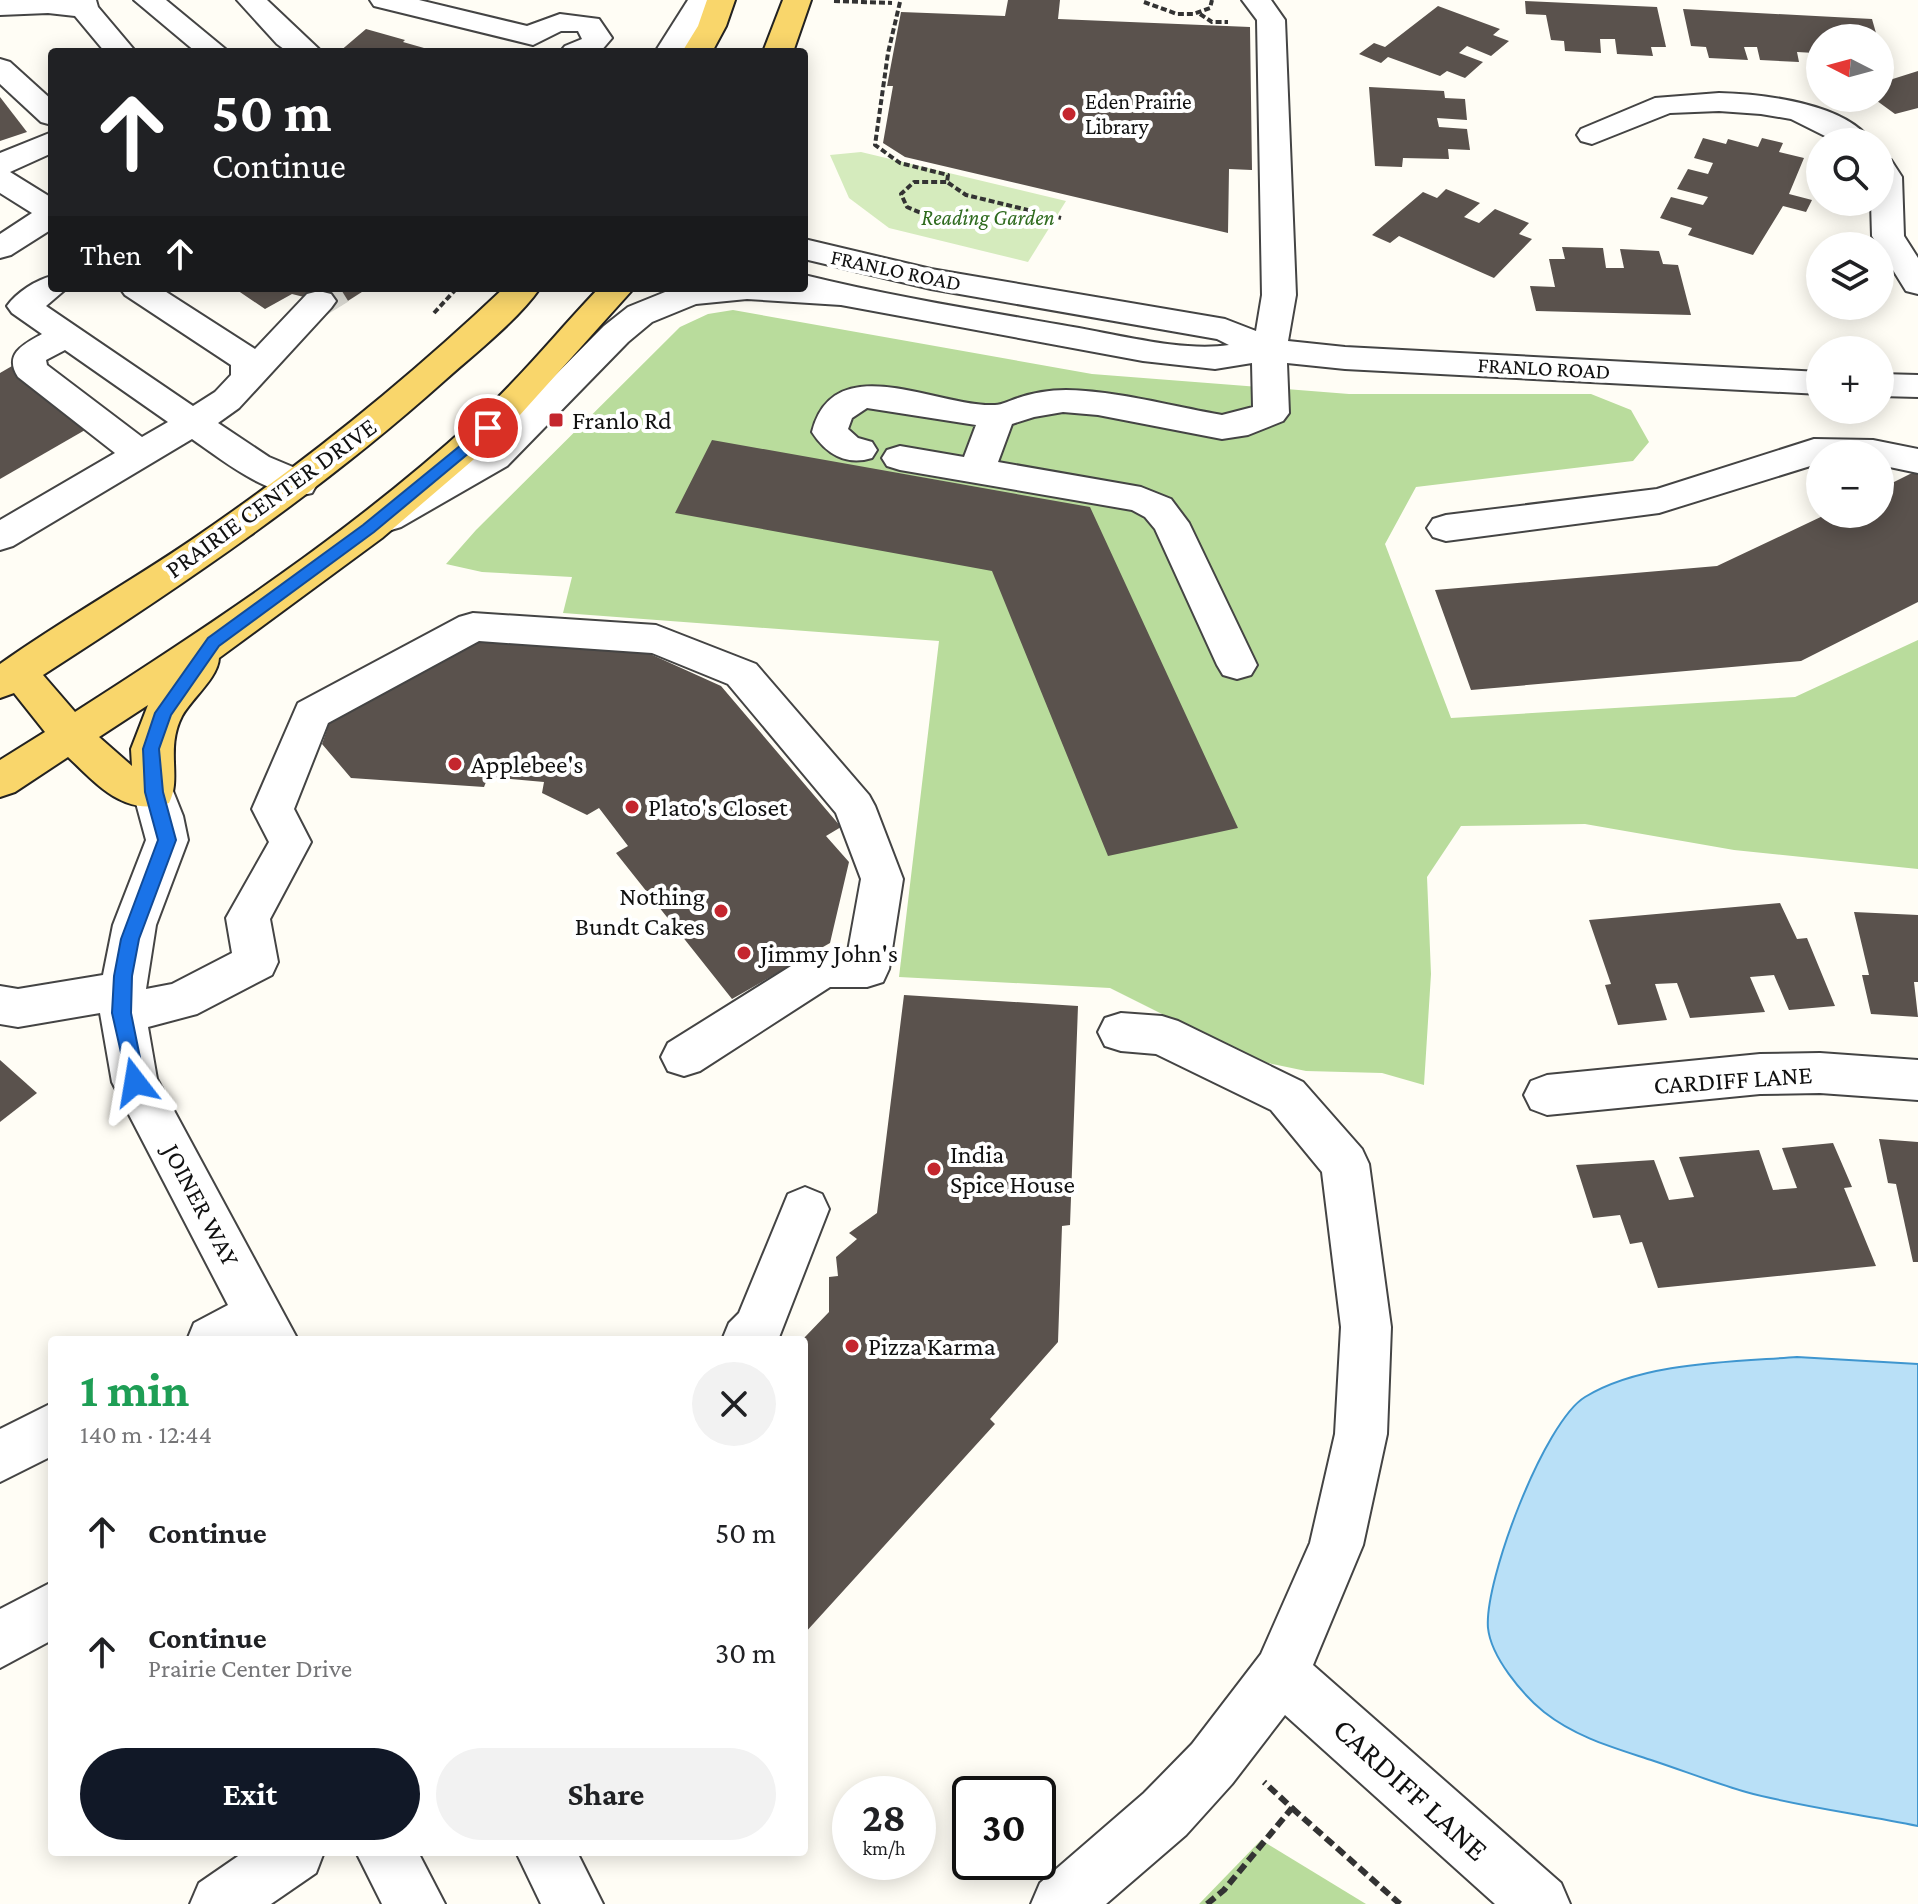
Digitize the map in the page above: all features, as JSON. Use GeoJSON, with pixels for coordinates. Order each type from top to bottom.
{"type":"FeatureCollection","features":[{"type":"Feature","properties":{"kind":"main road"},"geometry":{"type":"LineString","coordinates":[[699,48],[712,26],[721,0]]}},
{"type":"Feature","properties":{"kind":"main road"},"geometry":{"type":"LineString","coordinates":[[779,48],[797,0]]}},
{"type":"Feature","properties":{"kind":"main road","name":"PRAIRIE CENTER DRIVE"},"geometry":{"type":"LineString","coordinates":[[9,677],[237,530],[299,484],[402,401],[519,292]]}},
{"type":"Feature","properties":{"kind":"main road"},"geometry":{"type":"LineString","coordinates":[[0,781],[214,642],[369,529],[488,428],[613,292]]}},
{"type":"Feature","properties":{"kind":"main road"},"geometry":{"type":"LineString","coordinates":[[9,677],[130,789],[154,792],[151,749],[163,713],[214,642]]}},
{"type":"Feature","properties":{"kind":"street"},"geometry":{"type":"LineString","coordinates":[[148,0],[172,12],[210,48]]}},
{"type":"Feature","properties":{"kind":"street"},"geometry":{"type":"LineString","coordinates":[[251,0],[297,47]]}},
{"type":"Feature","properties":{"kind":"street"},"geometry":{"type":"LineString","coordinates":[[384,0],[541,44],[548,25],[563,22],[589,25],[597,38],[585,48]]}},
{"type":"Feature","properties":{"kind":"street"},"geometry":{"type":"LineString","coordinates":[[672,48],[702,0]]}},
{"type":"Feature","properties":{"kind":"street"},"geometry":{"type":"LineString","coordinates":[[859,450],[847,448],[830,432],[832,419],[841,407],[855,399],[873,396],[997,417],[1029,406],[1063,401],[1098,404],[1222,427],[1248,423],[1271,413],[1269,350],[1279,295],[1271,20],[1256,0]]}},
{"type":"Feature","properties":{"kind":"street"},"geometry":{"type":"LineString","coordinates":[[0,6],[83,5],[118,48]]}},
{"type":"Feature","properties":{"kind":"street"},"geometry":{"type":"LineString","coordinates":[[0,68],[48,112]]}},
{"type":"Feature","properties":{"kind":"street"},"geometry":{"type":"LineString","coordinates":[[1592,135],[1663,105],[1726,102],[1767,104],[1807,115],[1835,128]]}},
{"type":"Feature","properties":{"kind":"street"},"geometry":{"type":"LineString","coordinates":[[0,165],[48,143]]}},
{"type":"Feature","properties":{"kind":"street"},"geometry":{"type":"LineString","coordinates":[[0,179],[48,210]]}},
{"type":"Feature","properties":{"kind":"street"},"geometry":{"type":"LineString","coordinates":[[0,248],[48,216]]}},
{"type":"Feature","properties":{"kind":"street"},"geometry":{"type":"LineString","coordinates":[[1887,216],[1888,236],[1918,284]]}},
{"type":"Feature","properties":{"kind":"street"},"geometry":{"type":"LineString","coordinates":[[808,234],[906,260],[931,279]]}},
{"type":"Feature","properties":{"kind":"street","name":"FRANLO ROAD"},"geometry":{"type":"LineString","coordinates":[[808,250],[931,279],[1225,330],[1269,350]]}},
{"type":"Feature","properties":{"kind":"street","name":"FRANLO ROAD"},"geometry":{"type":"LineString","coordinates":[[808,286],[859,299],[1143,350],[1215,358],[1269,350],[1345,358],[1806,382]]}},
{"type":"Feature","properties":{"kind":"street"},"geometry":{"type":"LineString","coordinates":[[143,292],[241,355],[248,364],[248,377]]}},
{"type":"Feature","properties":{"kind":"street"},"geometry":{"type":"LineString","coordinates":[[484,327],[501,292]]}},
{"type":"Feature","properties":{"kind":"street"},"geometry":{"type":"LineString","coordinates":[[369,529],[494,458],[634,316],[653,305],[699,292]]}},
{"type":"Feature","properties":{"kind":"street"},"geometry":{"type":"LineString","coordinates":[[787,292],[859,299]]}},
{"type":"Feature","properties":{"kind":"street"},"geometry":{"type":"LineString","coordinates":[[0,537],[227,400],[319,301]]}},
{"type":"Feature","properties":{"kind":"street"},"geometry":{"type":"LineString","coordinates":[[19,302],[256,466],[299,484]]}},
{"type":"Feature","properties":{"kind":"street"},"geometry":{"type":"LineString","coordinates":[[66,335],[32,354],[30,369],[140,454]]}},
{"type":"Feature","properties":{"kind":"street"},"geometry":{"type":"LineString","coordinates":[[1894,385],[1918,386]]}},
{"type":"Feature","properties":{"kind":"street"},"geometry":{"type":"LineString","coordinates":[[977,471],[997,417]]}},
{"type":"Feature","properties":{"kind":"street"},"geometry":{"type":"LineString","coordinates":[[1446,528],[1659,501],[1814,451],[1873,452],[1918,461]]}},
{"type":"Feature","properties":{"kind":"street"},"geometry":{"type":"LineString","coordinates":[[900,458],[1141,499],[1158,508],[1171,523],[1237,665]]}},
{"type":"Feature","properties":{"kind":"street"},"geometry":{"type":"LineString","coordinates":[[0,1005],[32,1007],[181,1001],[256,962],[248,918],[290,842],[273,809],[312,714],[473,627],[656,639],[742,674],[854,806],[882,879],[867,969],[823,969],[684,1057]]}},
{"type":"Feature","properties":{"kind":"street","name":"JOINER WAY"},"geometry":{"type":"LineString","coordinates":[[154,792],[167,840],[130,939],[122,1001],[135,1082],[266,1328]]}},
{"type":"Feature","properties":{"kind":"street"},"geometry":{"type":"LineString","coordinates":[[1061,1904],[1165,1814],[1225,1747],[1281,1674],[1336,1545],[1361,1434],[1366,1327],[1345,1164],[1287,1096],[1162,1035],[1121,1032]]}},
{"type":"Feature","properties":{"kind":"street","name":"CARDIFF LANE"},"geometry":{"type":"LineString","coordinates":[[1547,1095],[1760,1074],[1820,1073],[1918,1080]]}},
{"type":"Feature","properties":{"kind":"street"},"geometry":{"type":"LineString","coordinates":[[751,1336],[758,1328],[805,1209]]}},
{"type":"Feature","properties":{"kind":"street"},"geometry":{"type":"LineString","coordinates":[[230,1336],[266,1328]]}},
{"type":"Feature","properties":{"kind":"street"},"geometry":{"type":"LineString","coordinates":[[0,1457],[48,1430]]}},
{"type":"Feature","properties":{"kind":"street"},"geometry":{"type":"LineString","coordinates":[[0,1640],[48,1611]]}},
{"type":"Feature","properties":{"kind":"street","name":"CARDIFF LANE"},"geometry":{"type":"LineString","coordinates":[[1281,1674],[1540,1904]]}},
{"type":"Feature","properties":{"kind":"street"},"geometry":{"type":"LineString","coordinates":[[220,1904],[289,1856]]}},
{"type":"Feature","properties":{"kind":"street"},"geometry":{"type":"LineString","coordinates":[[387,1856],[415,1904]]}},
{"type":"Feature","properties":{"kind":"street"},"geometry":{"type":"LineString","coordinates":[[547,1856],[573,1904]]}},
{"type":"Feature","properties":{"kind":"path"},"geometry":{"type":"LineString","coordinates":[[1144,2],[1180,16],[1210,8],[1212,0]]}},
{"type":"Feature","properties":{"kind":"path"},"geometry":{"type":"LineString","coordinates":[[834,1],[892,3]]}},
{"type":"Feature","properties":{"kind":"path"},"geometry":{"type":"LineString","coordinates":[[900,2],[888,53],[875,145],[900,163],[948,175],[947,182]]}},
{"type":"Feature","properties":{"kind":"path"},"geometry":{"type":"LineString","coordinates":[[928,216],[907,207],[901,194],[914,182],[947,182],[966,195],[1061,218]]}},
{"type":"Feature","properties":{"kind":"path"},"geometry":{"type":"LineString","coordinates":[[1225,1747],[1400,1904]]}},
{"type":"Feature","properties":{"kind":"path"},"geometry":{"type":"LineString","coordinates":[[1207,1904],[1224,1890],[1292,1808]]}},
{"type":"Feature","properties":{"kind":"green space","name":"Reading Garden"},"geometry":{"type":"Polygon","coordinates":[[[861,152],[1066,201],[1028,262],[889,228],[849,198],[830,155],[861,152]]]}},
{"type":"Feature","properties":{"kind":"green space"},"geometry":{"type":"Polygon","coordinates":[[[733,310],[1092,374],[1349,394],[1591,394],[1631,410],[1649,442],[1633,461],[1416,487],[1385,544],[1451,718],[1795,697],[1918,640],[1918,869],[1734,850],[1585,824],[1461,826],[1427,877],[1431,974],[1424,1085],[1382,1073],[1306,1071],[1254,1060],[1110,988],[899,977],[939,641],[563,613],[572,577],[482,572],[446,564],[476,530],[680,327],[708,314],[733,310]]]}},
{"type":"Feature","properties":{"kind":"green space"},"geometry":{"type":"Polygon","coordinates":[[[1261,1840],[1366,1904],[1199,1904],[1261,1840]]]}},
{"type":"Feature","properties":{"kind":"water"},"geometry":{"type":"Polygon","coordinates":[[[1797,1357],[1918,1364],[1918,1826],[1746,1792],[1583,1736],[1544,1712],[1526,1695],[1501,1663],[1490,1639],[1489,1606],[1506,1541],[1520,1504],[1552,1437],[1569,1412],[1585,1397],[1608,1385],[1660,1370],[1797,1357]]]}},
{"type":"Feature","properties":{"kind":"building","name":"Eden Prairie Library"},"geometry":{"type":"Polygon","coordinates":[[[1008,0],[1060,0],[1058,19],[1250,27],[1252,170],[1229,169],[1228,233],[905,157],[883,143],[893,86],[887,86],[901,12],[1005,16],[1008,0]]]}},
{"type":"Feature","properties":{"kind":"building"},"geometry":{"type":"Polygon","coordinates":[[[1525,1],[1657,7],[1666,47],[1651,47],[1653,56],[1617,54],[1615,39],[1600,39],[1601,53],[1565,51],[1564,41],[1551,40],[1546,15],[1526,14],[1525,1]]]}},
{"type":"Feature","properties":{"kind":"building"},"geometry":{"type":"Polygon","coordinates":[[[1438,6],[1500,29],[1493,35],[1509,41],[1491,56],[1467,46],[1459,53],[1483,62],[1465,78],[1447,71],[1440,76],[1388,57],[1381,63],[1359,54],[1374,43],[1385,47],[1438,6]]]}},
{"type":"Feature","properties":{"kind":"building"},"geometry":{"type":"Polygon","coordinates":[[[1683,9],[1872,19],[1873,24],[1806,24],[1806,52],[1797,52],[1799,62],[1760,60],[1757,47],[1744,47],[1748,60],[1709,58],[1706,47],[1691,46],[1683,9]]]}},
{"type":"Feature","properties":{"kind":"building"},"geometry":{"type":"Polygon","coordinates":[[[366,29],[424,48],[344,48],[366,29]]]}},
{"type":"Feature","properties":{"kind":"building"},"geometry":{"type":"Polygon","coordinates":[[[1918,71],[1918,108],[1892,112],[1894,79],[1918,71]]]}},
{"type":"Feature","properties":{"kind":"building"},"geometry":{"type":"Polygon","coordinates":[[[1369,87],[1444,91],[1445,98],[1465,99],[1467,120],[1437,118],[1439,127],[1467,129],[1470,150],[1448,149],[1449,159],[1403,158],[1402,167],[1375,166],[1369,87]]]}},
{"type":"Feature","properties":{"kind":"building"},"geometry":{"type":"Polygon","coordinates":[[[0,97],[27,132],[0,141],[0,97]]]}},
{"type":"Feature","properties":{"kind":"building"},"geometry":{"type":"Polygon","coordinates":[[[1703,138],[1726,144],[1728,139],[1758,147],[1762,138],[1783,143],[1779,152],[1804,158],[1789,194],[1806,198],[1806,212],[1783,206],[1753,255],[1688,235],[1692,228],[1660,218],[1671,197],[1703,205],[1708,197],[1677,189],[1688,169],[1708,174],[1713,163],[1694,158],[1703,138]]]}},
{"type":"Feature","properties":{"kind":"building"},"geometry":{"type":"Polygon","coordinates":[[[1446,189],[1480,203],[1464,217],[1479,223],[1495,209],[1529,223],[1519,234],[1532,239],[1494,278],[1399,236],[1390,243],[1372,235],[1423,192],[1437,198],[1446,189]]]}},
{"type":"Feature","properties":{"kind":"building"},"geometry":{"type":"Polygon","coordinates":[[[1562,247],[1603,248],[1606,268],[1624,268],[1620,249],[1659,251],[1663,264],[1678,265],[1691,315],[1536,311],[1530,286],[1555,287],[1549,259],[1565,259],[1562,247]]]}},
{"type":"Feature","properties":{"kind":"building"},"geometry":{"type":"Polygon","coordinates":[[[240,292],[362,292],[340,306],[292,294],[265,309],[240,292]]]}},
{"type":"Feature","properties":{"kind":"building"},"geometry":{"type":"Polygon","coordinates":[[[12,366],[92,426],[0,479],[0,373],[12,366]]]}},
{"type":"Feature","properties":{"kind":"building"},"geometry":{"type":"Polygon","coordinates":[[[712,440],[1090,507],[1238,828],[1108,856],[992,571],[675,513],[712,440]]]}},
{"type":"Feature","properties":{"kind":"building"},"geometry":{"type":"Polygon","coordinates":[[[1918,470],[1918,602],[1801,661],[1471,690],[1435,590],[1717,566],[1806,524],[1806,528],[1894,528],[1894,482],[1918,470]]]}},
{"type":"Feature","properties":{"kind":"building"},"geometry":{"type":"Polygon","coordinates":[[[481,641],[648,653],[721,686],[841,827],[826,836],[849,862],[830,943],[732,999],[616,853],[628,846],[599,808],[587,815],[542,793],[544,782],[488,777],[484,787],[351,778],[322,744],[331,718],[481,641]]]}},
{"type":"Feature","properties":{"kind":"building"},"geometry":{"type":"Polygon","coordinates":[[[1780,903],[1797,939],[1807,938],[1835,1006],[1789,1010],[1774,975],[1750,977],[1765,1012],[1690,1018],[1677,983],[1655,984],[1667,1020],[1618,1025],[1605,985],[1611,984],[1589,920],[1780,903]]]}},
{"type":"Feature","properties":{"kind":"building"},"geometry":{"type":"Polygon","coordinates":[[[1854,912],[1918,915],[1918,982],[1914,982],[1918,1017],[1871,1014],[1862,975],[1869,975],[1854,912]]]}},
{"type":"Feature","properties":{"kind":"building"},"geometry":{"type":"Polygon","coordinates":[[[904,995],[1078,1006],[1070,1225],[1062,1226],[1058,1342],[990,1419],[995,1424],[808,1630],[806,1336],[829,1312],[829,1277],[838,1276],[836,1257],[857,1239],[849,1233],[877,1213],[904,995]]]}},
{"type":"Feature","properties":{"kind":"building"},"geometry":{"type":"Polygon","coordinates":[[[0,1060],[37,1093],[0,1122],[0,1060]]]}},
{"type":"Feature","properties":{"kind":"building"},"geometry":{"type":"Polygon","coordinates":[[[1879,1139],[1918,1142],[1918,1262],[1913,1262],[1896,1184],[1888,1183],[1879,1139]]]}},
{"type":"Feature","properties":{"kind":"building"},"geometry":{"type":"Polygon","coordinates":[[[1833,1143],[1852,1187],[1844,1188],[1876,1266],[1658,1288],[1642,1242],[1630,1244],[1620,1215],[1593,1218],[1576,1165],[1654,1160],[1669,1200],[1694,1197],[1679,1157],[1759,1150],[1773,1190],[1797,1188],[1782,1148],[1833,1143]]]}},
{"type":"Feature","properties":{"kind":"tunnel"},"geometry":{"type":"LineString","coordinates":[[319,301],[334,292]]}},
{"type":"Feature","properties":{"kind":"place","name":"Eden Prairie Library"},"geometry":{"type":"Point","coordinates":[1069,114]}},
{"type":"Feature","properties":{"kind":"place","name":"Franlo Rd"},"geometry":{"type":"Point","coordinates":[556,420]}},
{"type":"Feature","properties":{"kind":"place","name":"Applebee's"},"geometry":{"type":"Point","coordinates":[455,764]}},
{"type":"Feature","properties":{"kind":"place","name":"Plato's Closet"},"geometry":{"type":"Point","coordinates":[632,807]}},
{"type":"Feature","properties":{"kind":"place","name":"Nothing Bundt Cakes"},"geometry":{"type":"Point","coordinates":[721,911]}},
{"type":"Feature","properties":{"kind":"place","name":"Jimmy John's"},"geometry":{"type":"Point","coordinates":[744,953]}},
{"type":"Feature","properties":{"kind":"place","name":"India Spice House"},"geometry":{"type":"Point","coordinates":[934,1169]}},
{"type":"Feature","properties":{"kind":"place","name":"Pizza Karma"},"geometry":{"type":"Point","coordinates":[852,1346]}},
{"type":"Feature","properties":{"kind":"route"},"geometry":{"type":"LineString","coordinates":[[135,1082],[126,1048],[122,1013],[123,976],[130,939],[167,840],[154,792],[151,749],[163,713],[214,642],[369,529],[488,428]]}}]}
